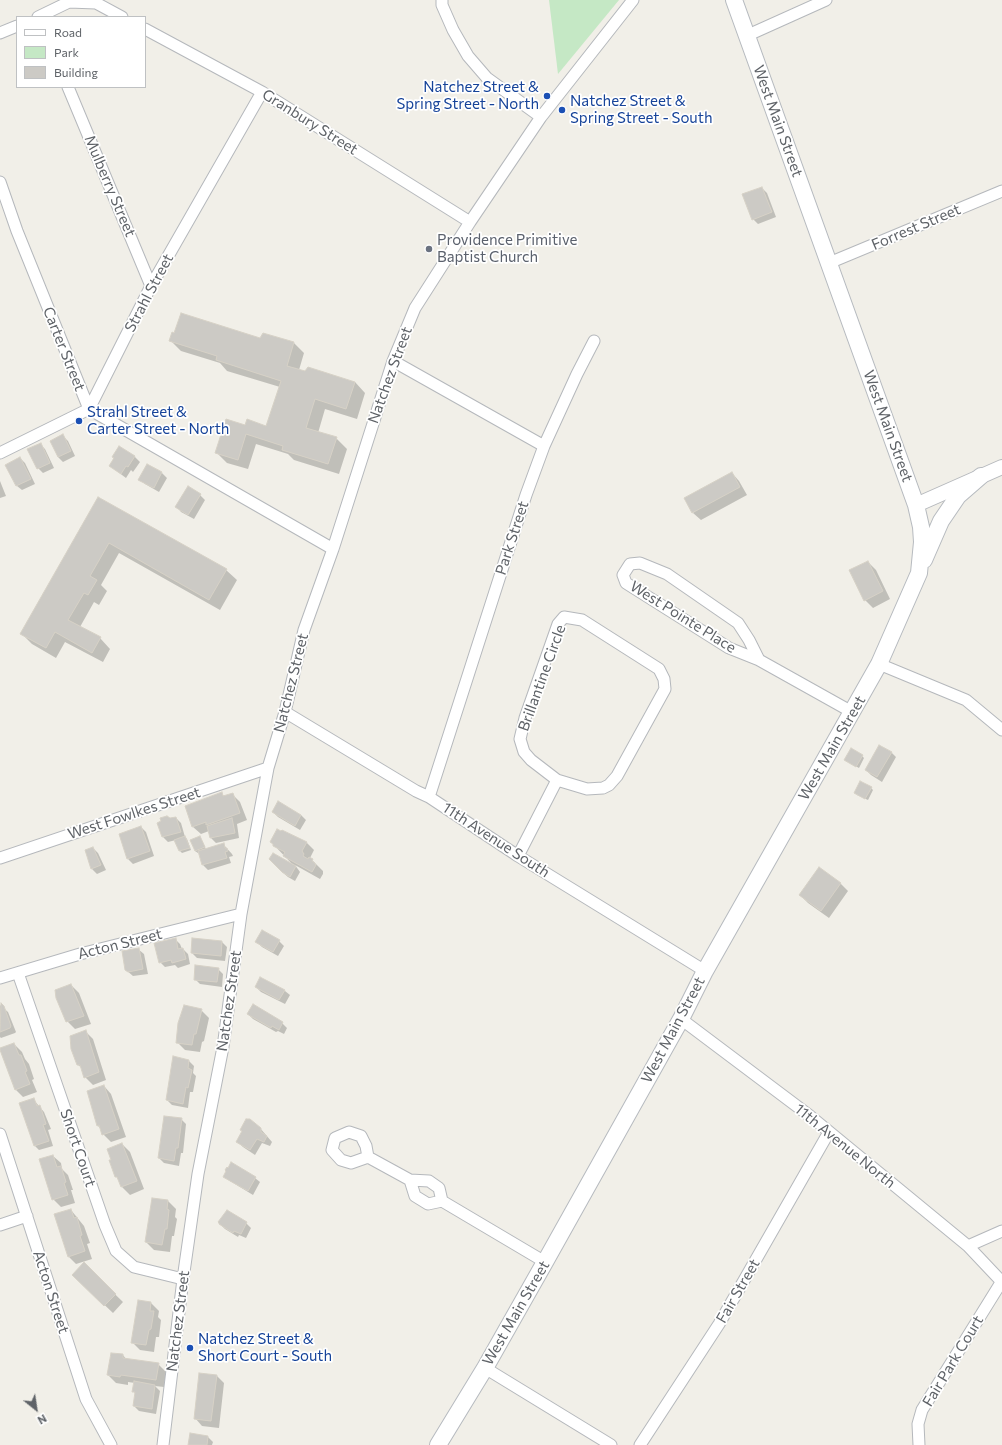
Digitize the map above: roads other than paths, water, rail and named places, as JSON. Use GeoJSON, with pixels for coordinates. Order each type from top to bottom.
{"type":"FeatureCollection","features":[{"type":"Feature","properties":{"kind":"main road","name":"West Main Street"},"geometry":{"type":"LineString","coordinates":[[438,1445],[485,1368],[545,1262],[682,1019],[705,971],[879,664],[919,572],[922,527],[916,505],[734,0]]}},
{"type":"Feature","properties":{"kind":"main road"},"geometry":{"type":"LineString","coordinates":[[919,572],[941,521],[958,496],[981,476]]}},
{"type":"Feature","properties":{"kind":"street"},"geometry":{"type":"LineString","coordinates":[[442,0],[442,5],[453,30],[468,56],[482,73],[541,117]]}},
{"type":"Feature","properties":{"kind":"street","name":"Natchez Street"},"geometry":{"type":"LineString","coordinates":[[162,1445],[198,1174],[223,1047],[241,914],[268,768],[285,712],[304,630],[333,549],[393,361],[415,308],[470,222],[541,117],[633,0]]}},
{"type":"Feature","properties":{"kind":"street"},"geometry":{"type":"LineString","coordinates":[[746,36],[826,0]]}},
{"type":"Feature","properties":{"kind":"street"},"geometry":{"type":"LineString","coordinates":[[41,16],[69,2],[97,2],[120,16]]}},
{"type":"Feature","properties":{"kind":"street"},"geometry":{"type":"LineString","coordinates":[[0,32],[16,26]]}},
{"type":"Feature","properties":{"kind":"street","name":"Granbury Street"},"geometry":{"type":"LineString","coordinates":[[146,30],[262,92],[470,222]]}},
{"type":"Feature","properties":{"kind":"street","name":"Mulberry Street"},"geometry":{"type":"LineString","coordinates":[[68,88],[151,286]]}},
{"type":"Feature","properties":{"kind":"street","name":"Strahl Street"},"geometry":{"type":"LineString","coordinates":[[89,409],[151,286],[262,92]]}},
{"type":"Feature","properties":{"kind":"street","name":"Carter Street"},"geometry":{"type":"LineString","coordinates":[[0,182],[17,231],[89,409],[333,549]]}},
{"type":"Feature","properties":{"kind":"street","name":"Forrest Street"},"geometry":{"type":"LineString","coordinates":[[830,263],[1002,191]]}},
{"type":"Feature","properties":{"kind":"street","name":"Park Street"},"geometry":{"type":"LineString","coordinates":[[429,797],[526,495],[544,446],[594,341]]}},
{"type":"Feature","properties":{"kind":"street"},"geometry":{"type":"LineString","coordinates":[[393,361],[544,446]]}},
{"type":"Feature","properties":{"kind":"street"},"geometry":{"type":"LineString","coordinates":[[0,453],[89,409]]}},
{"type":"Feature","properties":{"kind":"street"},"geometry":{"type":"LineString","coordinates":[[916,505],[1002,467]]}},
{"type":"Feature","properties":{"kind":"street","name":"West Pointe Place"},"geometry":{"type":"LineString","coordinates":[[759,660],[738,623],[667,574],[640,563],[630,564],[623,575],[626,583],[729,648],[759,660],[852,712]]}},
{"type":"Feature","properties":{"kind":"street","name":"Brillantine Circle"},"geometry":{"type":"LineString","coordinates":[[564,617],[582,620],[659,669],[664,679],[665,689],[616,776],[609,785],[603,788],[587,789],[557,780],[531,760],[524,752],[520,738],[525,718],[558,624],[564,617]]}},
{"type":"Feature","properties":{"kind":"street"},"geometry":{"type":"LineString","coordinates":[[879,664],[966,700],[1002,730]]}},
{"type":"Feature","properties":{"kind":"street","name":"11th Avenue South"},"geometry":{"type":"LineString","coordinates":[[285,712],[416,791],[429,797],[518,856],[705,971]]}},
{"type":"Feature","properties":{"kind":"street","name":"West Fowlkes Street"},"geometry":{"type":"LineString","coordinates":[[0,858],[268,768]]}},
{"type":"Feature","properties":{"kind":"street"},"geometry":{"type":"LineString","coordinates":[[518,856],[557,780]]}},
{"type":"Feature","properties":{"kind":"street","name":"Acton Street"},"geometry":{"type":"LineString","coordinates":[[0,978],[80,954],[241,914]]}},
{"type":"Feature","properties":{"kind":"street","name":"Short Court"},"geometry":{"type":"LineString","coordinates":[[18,973],[105,1225],[116,1251],[134,1267],[183,1279]]}},
{"type":"Feature","properties":{"kind":"street","name":"11th Avenue North"},"geometry":{"type":"LineString","coordinates":[[682,1019],[829,1132],[968,1246],[1002,1281]]}},
{"type":"Feature","properties":{"kind":"street","name":"Fair Street"},"geometry":{"type":"LineString","coordinates":[[640,1445],[720,1324],[829,1132]]}},
{"type":"Feature","properties":{"kind":"street","name":"Acton Street"},"geometry":{"type":"LineString","coordinates":[[0,1134],[86,1400],[111,1445]]}},
{"type":"Feature","properties":{"kind":"street"},"geometry":{"type":"LineString","coordinates":[[368,1157],[410,1180],[430,1181],[439,1188],[442,1201]]}},
{"type":"Feature","properties":{"kind":"street"},"geometry":{"type":"LineString","coordinates":[[410,1180],[415,1196],[428,1204],[442,1201],[545,1262]]}},
{"type":"Feature","properties":{"kind":"street"},"geometry":{"type":"LineString","coordinates":[[0,1225],[27,1216]]}},
{"type":"Feature","properties":{"kind":"street"},"geometry":{"type":"LineString","coordinates":[[968,1246],[1002,1231]]}},
{"type":"Feature","properties":{"kind":"street","name":"Fair Park Court"},"geometry":{"type":"LineString","coordinates":[[919,1445],[918,1424],[922,1410],[1002,1281]]}},
{"type":"Feature","properties":{"kind":"street"},"geometry":{"type":"LineString","coordinates":[[485,1368],[611,1445]]}},
{"type":"Feature","properties":{"kind":"place","name":"Natchez Street & Spring Street - North"},"geometry":{"type":"Point","coordinates":[547,96]}},
{"type":"Feature","properties":{"kind":"place","name":"Natchez Street & Spring Street - South"},"geometry":{"type":"Point","coordinates":[562,110]}},
{"type":"Feature","properties":{"kind":"place","name":"Providence Primitive Baptist Church"},"geometry":{"type":"Point","coordinates":[429,249]}},
{"type":"Feature","properties":{"kind":"place","name":"Strahl Street & Carter Street - North"},"geometry":{"type":"Point","coordinates":[79,421]}},
{"type":"Feature","properties":{"kind":"place","name":"Natchez Street & Short Court - South"},"geometry":{"type":"Point","coordinates":[190,1348]}}]}
